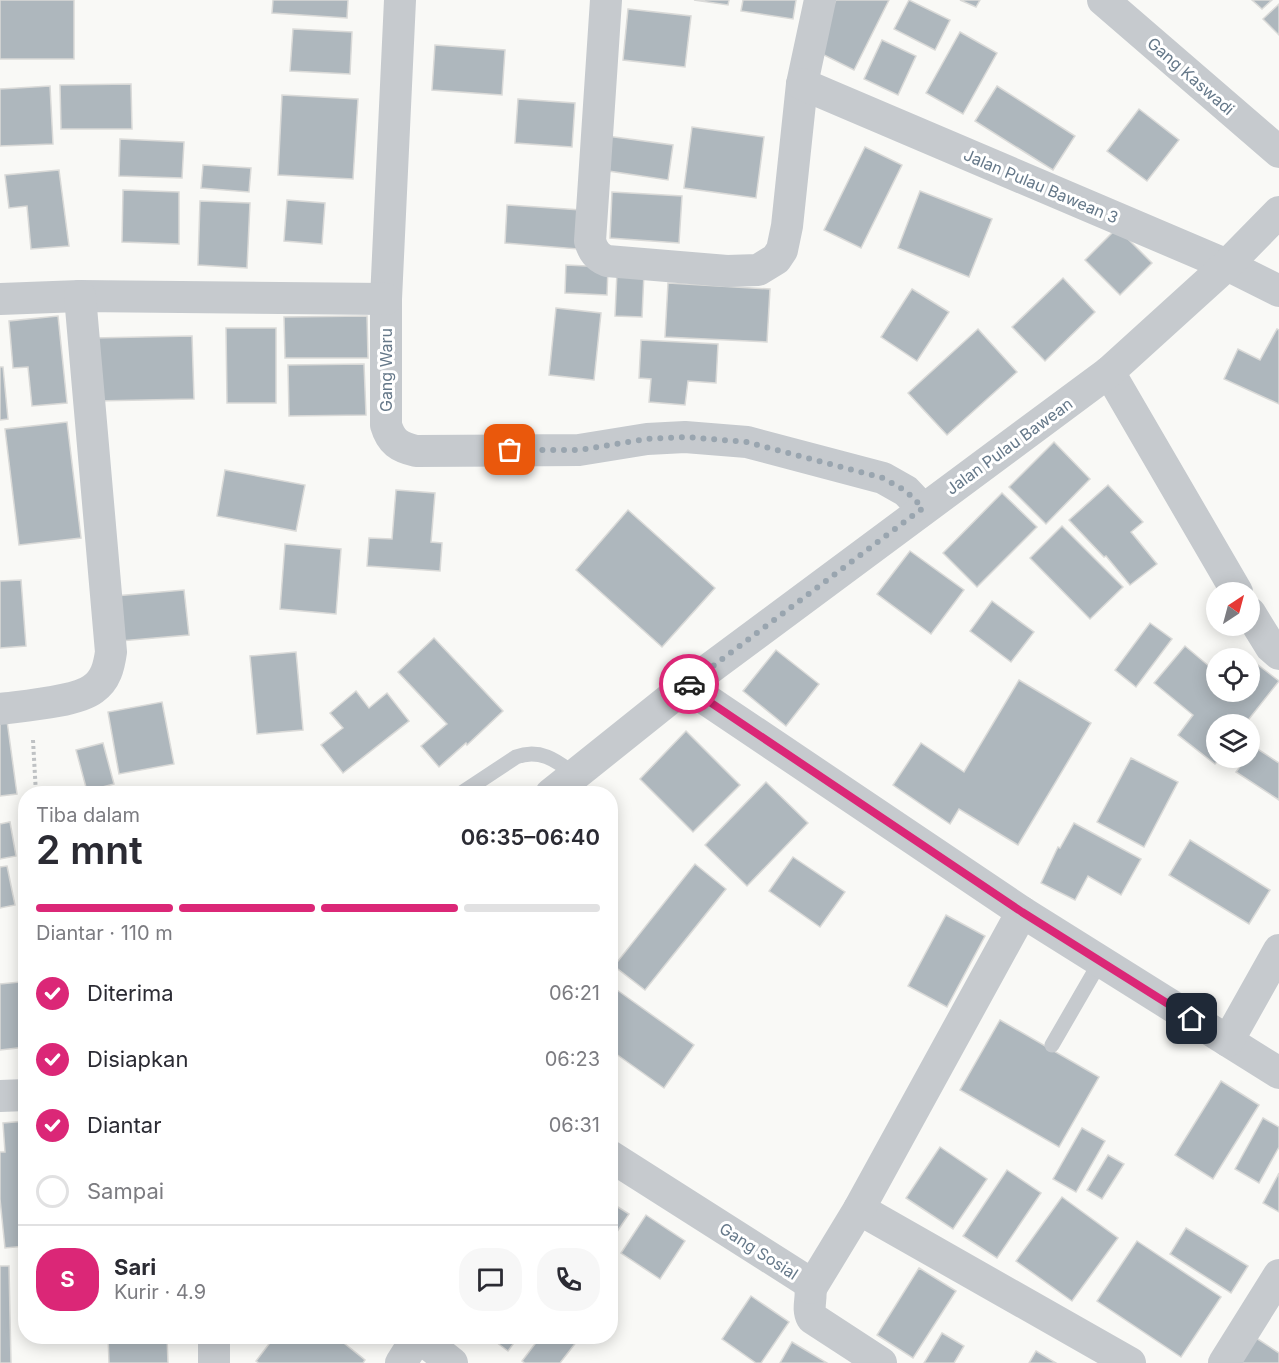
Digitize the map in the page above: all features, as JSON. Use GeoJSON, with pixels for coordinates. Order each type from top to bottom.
{"type":"FeatureCollection","features":[{"type":"Feature","properties":{"kind":"street","name":"Gang Waru"},"geometry":{"type":"LineString","coordinates":[[400,0],[386,299],[386,425],[394,443],[416,451],[579,450],[647,439],[685,437],[747,442],[883,478],[906,491],[923,508]]}},
{"type":"Feature","properties":{"kind":"street"},"geometry":{"type":"LineString","coordinates":[[606,0],[590,241],[592,248],[601,259],[607,261],[727,272],[758,270],[776,259],[782,250],[787,225],[802,84],[820,0]]}},
{"type":"Feature","properties":{"kind":"street","name":"Gang Kaswadi"},"geometry":{"type":"LineString","coordinates":[[1103,0],[1279,152]]}},
{"type":"Feature","properties":{"kind":"street","name":"Jalan Pulau Bawean 3"},"geometry":{"type":"LineString","coordinates":[[802,84],[1227,265],[1279,291]]}},
{"type":"Feature","properties":{"kind":"street","name":"Jalan Pulau Bawean"},"geometry":{"type":"LineString","coordinates":[[563,784],[686,686],[1109,372],[1227,265],[1279,212]]}},
{"type":"Feature","properties":{"kind":"street"},"geometry":{"type":"LineString","coordinates":[[0,299],[80,296],[386,299]]}},
{"type":"Feature","properties":{"kind":"street"},"geometry":{"type":"LineString","coordinates":[[0,709],[32,705],[93,690],[109,667],[111,652],[80,296]]}},
{"type":"Feature","properties":{"kind":"street"},"geometry":{"type":"LineString","coordinates":[[1109,372],[1231,582]]}},
{"type":"Feature","properties":{"kind":"street"},"geometry":{"type":"LineString","coordinates":[[1260,630],[1271,647],[1279,654]]}},
{"type":"Feature","properties":{"kind":"street"},"geometry":{"type":"LineString","coordinates":[[686,686],[1022,912],[1279,1073]]}},
{"type":"Feature","properties":{"kind":"street"},"geometry":{"type":"LineString","coordinates":[[811,1288],[859,1209],[1022,912]]}},
{"type":"Feature","properties":{"kind":"street"},"geometry":{"type":"LineString","coordinates":[[1228,1041],[1279,950]]}},
{"type":"Feature","properties":{"kind":"street"},"geometry":{"type":"LineString","coordinates":[[0,1095],[18,1095]]}},
{"type":"Feature","properties":{"kind":"street","name":"Gang Sosial"},"geometry":{"type":"LineString","coordinates":[[618,1161],[805,1280],[811,1288],[809,1313],[812,1318],[881,1363]]}},
{"type":"Feature","properties":{"kind":"street"},"geometry":{"type":"LineString","coordinates":[[859,1209],[1130,1363]]}},
{"type":"Feature","properties":{"kind":"street"},"geometry":{"type":"LineString","coordinates":[[1224,1363],[1269,1314],[1279,1275]]}},
{"type":"Feature","properties":{"kind":"street"},"geometry":{"type":"LineString","coordinates":[[214,1344],[214,1363]]}},
{"type":"Feature","properties":{"kind":"street"},"geometry":{"type":"LineString","coordinates":[[402,1363],[413,1344]]}},
{"type":"Feature","properties":{"kind":"street"},"geometry":{"type":"LineString","coordinates":[[428,1344],[452,1363]]}},
{"type":"Feature","properties":{"kind":"lane"},"geometry":{"type":"LineString","coordinates":[[472,786],[516,757],[525,754],[543,755],[559,762],[563,784]]}},
{"type":"Feature","properties":{"kind":"lane"},"geometry":{"type":"LineString","coordinates":[[1052,1045],[1101,962]]}},
{"type":"Feature","properties":{"kind":"path"},"geometry":{"type":"LineString","coordinates":[[32,705],[36,786]]}},
{"type":"Feature","properties":{"kind":"building"},"geometry":{"type":"Polygon","coordinates":[[[0,0],[74,0],[74,59],[0,59],[0,0]]]}},
{"type":"Feature","properties":{"kind":"building"},"geometry":{"type":"Polygon","coordinates":[[[273,0],[348,0],[347,18],[272,13],[273,0]]]}},
{"type":"Feature","properties":{"kind":"building"},"geometry":{"type":"Polygon","coordinates":[[[694,0],[729,0],[728,5],[694,0]]]}},
{"type":"Feature","properties":{"kind":"building"},"geometry":{"type":"Polygon","coordinates":[[[743,0],[796,0],[793,19],[741,11],[743,0]]]}},
{"type":"Feature","properties":{"kind":"building"},"geometry":{"type":"Polygon","coordinates":[[[836,0],[889,0],[854,70],[812,49],[836,0]]]}},
{"type":"Feature","properties":{"kind":"building"},"geometry":{"type":"Polygon","coordinates":[[[909,0],[950,20],[935,50],[894,29],[909,0]]]}},
{"type":"Feature","properties":{"kind":"building"},"geometry":{"type":"Polygon","coordinates":[[[960,0],[980,0],[976,7],[960,0]]]}},
{"type":"Feature","properties":{"kind":"building"},"geometry":{"type":"Polygon","coordinates":[[[1252,0],[1272,0],[1262,9],[1252,0]]]}},
{"type":"Feature","properties":{"kind":"building"},"geometry":{"type":"Polygon","coordinates":[[[1279,4],[1279,35],[1263,19],[1279,4]]]}},
{"type":"Feature","properties":{"kind":"building"},"geometry":{"type":"Polygon","coordinates":[[[628,9],[691,16],[685,67],[623,60],[628,9]]]}},
{"type":"Feature","properties":{"kind":"building"},"geometry":{"type":"Polygon","coordinates":[[[293,29],[352,32],[350,74],[290,71],[293,29]]]}},
{"type":"Feature","properties":{"kind":"building"},"geometry":{"type":"Polygon","coordinates":[[[960,32],[997,53],[963,114],[926,93],[960,32]]]}},
{"type":"Feature","properties":{"kind":"building"},"geometry":{"type":"Polygon","coordinates":[[[882,40],[916,56],[898,95],[864,79],[882,40]]]}},
{"type":"Feature","properties":{"kind":"building"},"geometry":{"type":"Polygon","coordinates":[[[435,45],[505,50],[502,95],[432,90],[435,45]]]}},
{"type":"Feature","properties":{"kind":"building"},"geometry":{"type":"Polygon","coordinates":[[[131,84],[132,129],[61,129],[60,85],[131,84]]]}},
{"type":"Feature","properties":{"kind":"building"},"geometry":{"type":"Polygon","coordinates":[[[50,86],[53,144],[0,146],[0,89],[50,86]]]}},
{"type":"Feature","properties":{"kind":"building"},"geometry":{"type":"Polygon","coordinates":[[[997,86],[1075,136],[1053,170],[975,121],[997,86]]]}},
{"type":"Feature","properties":{"kind":"building"},"geometry":{"type":"Polygon","coordinates":[[[282,95],[358,99],[353,179],[278,175],[282,95]]]}},
{"type":"Feature","properties":{"kind":"building"},"geometry":{"type":"Polygon","coordinates":[[[518,99],[575,103],[572,147],[515,143],[518,99]]]}},
{"type":"Feature","properties":{"kind":"building"},"geometry":{"type":"Polygon","coordinates":[[[1139,109],[1179,140],[1147,181],[1107,151],[1139,109]]]}},
{"type":"Feature","properties":{"kind":"building"},"geometry":{"type":"Polygon","coordinates":[[[692,127],[764,137],[756,198],[684,188],[692,127]]]}},
{"type":"Feature","properties":{"kind":"building"},"geometry":{"type":"Polygon","coordinates":[[[607,136],[673,145],[668,180],[602,170],[607,136]]]}},
{"type":"Feature","properties":{"kind":"building"},"geometry":{"type":"Polygon","coordinates":[[[120,139],[184,142],[182,178],[119,176],[120,139]]]}},
{"type":"Feature","properties":{"kind":"building"},"geometry":{"type":"Polygon","coordinates":[[[865,147],[902,165],[861,248],[824,230],[865,147]]]}},
{"type":"Feature","properties":{"kind":"building"},"geometry":{"type":"Polygon","coordinates":[[[203,165],[251,168],[249,192],[201,188],[203,165]]]}},
{"type":"Feature","properties":{"kind":"building"},"geometry":{"type":"Polygon","coordinates":[[[59,170],[69,246],[31,249],[27,206],[9,208],[5,175],[59,170]]]}},
{"type":"Feature","properties":{"kind":"building"},"geometry":{"type":"Polygon","coordinates":[[[123,190],[179,192],[179,244],[122,242],[123,190]]]}},
{"type":"Feature","properties":{"kind":"building"},"geometry":{"type":"Polygon","coordinates":[[[920,191],[992,219],[969,277],[898,248],[920,191]]]}},
{"type":"Feature","properties":{"kind":"building"},"geometry":{"type":"Polygon","coordinates":[[[612,192],[682,196],[679,243],[610,238],[612,192]]]}},
{"type":"Feature","properties":{"kind":"building"},"geometry":{"type":"Polygon","coordinates":[[[287,200],[325,203],[322,244],[284,241],[287,200]]]}},
{"type":"Feature","properties":{"kind":"building"},"geometry":{"type":"Polygon","coordinates":[[[200,201],[250,203],[247,268],[198,265],[200,201]]]}},
{"type":"Feature","properties":{"kind":"building"},"geometry":{"type":"Polygon","coordinates":[[[507,205],[581,210],[578,249],[505,243],[507,205]]]}},
{"type":"Feature","properties":{"kind":"building"},"geometry":{"type":"Polygon","coordinates":[[[1117,228],[1152,263],[1120,295],[1085,260],[1117,228]]]}},
{"type":"Feature","properties":{"kind":"building"},"geometry":{"type":"Polygon","coordinates":[[[566,265],[608,267],[607,295],[565,293],[566,265]]]}},
{"type":"Feature","properties":{"kind":"building"},"geometry":{"type":"Polygon","coordinates":[[[617,272],[644,273],[642,317],[615,316],[617,272]]]}},
{"type":"Feature","properties":{"kind":"building"},"geometry":{"type":"Polygon","coordinates":[[[1063,278],[1095,312],[1045,361],[1012,327],[1063,278]]]}},
{"type":"Feature","properties":{"kind":"building"},"geometry":{"type":"Polygon","coordinates":[[[668,283],[770,289],[767,342],[665,337],[668,283]]]}},
{"type":"Feature","properties":{"kind":"building"},"geometry":{"type":"Polygon","coordinates":[[[912,289],[949,312],[917,361],[881,337],[912,289]]]}},
{"type":"Feature","properties":{"kind":"building"},"geometry":{"type":"Polygon","coordinates":[[[556,308],[601,313],[594,380],[549,375],[556,308]]]}},
{"type":"Feature","properties":{"kind":"building"},"geometry":{"type":"Polygon","coordinates":[[[58,316],[67,403],[32,406],[28,367],[13,368],[9,321],[58,316]]]}},
{"type":"Feature","properties":{"kind":"building"},"geometry":{"type":"Polygon","coordinates":[[[367,316],[368,358],[285,358],[284,317],[367,316]]]}},
{"type":"Feature","properties":{"kind":"building"},"geometry":{"type":"Polygon","coordinates":[[[226,328],[276,328],[276,403],[227,403],[226,328]]]}},
{"type":"Feature","properties":{"kind":"building"},"geometry":{"type":"Polygon","coordinates":[[[978,329],[1017,372],[947,435],[908,393],[978,329]]]}},
{"type":"Feature","properties":{"kind":"building"},"geometry":{"type":"Polygon","coordinates":[[[1277,329],[1279,330],[1279,404],[1224,379],[1238,349],[1260,360],[1277,329]]]}},
{"type":"Feature","properties":{"kind":"building"},"geometry":{"type":"Polygon","coordinates":[[[192,336],[194,399],[95,401],[93,338],[192,336]]]}},
{"type":"Feature","properties":{"kind":"building"},"geometry":{"type":"Polygon","coordinates":[[[641,340],[718,344],[716,383],[688,381],[685,405],[649,402],[651,379],[639,378],[641,340]]]}},
{"type":"Feature","properties":{"kind":"building"},"geometry":{"type":"Polygon","coordinates":[[[364,364],[366,415],[289,416],[288,365],[364,364]]]}},
{"type":"Feature","properties":{"kind":"building"},"geometry":{"type":"Polygon","coordinates":[[[0,367],[3,367],[8,419],[0,420],[0,367]]]}},
{"type":"Feature","properties":{"kind":"building"},"geometry":{"type":"Polygon","coordinates":[[[67,422],[81,538],[19,545],[5,429],[67,422]]]}},
{"type":"Feature","properties":{"kind":"building"},"geometry":{"type":"Polygon","coordinates":[[[1054,442],[1090,479],[1046,524],[1009,487],[1054,442]]]}},
{"type":"Feature","properties":{"kind":"building"},"geometry":{"type":"Polygon","coordinates":[[[225,470],[305,485],[296,531],[217,516],[225,470]]]}},
{"type":"Feature","properties":{"kind":"building"},"geometry":{"type":"Polygon","coordinates":[[[1108,485],[1143,522],[1131,532],[1157,564],[1130,585],[1106,556],[1104,557],[1069,520],[1108,485]]]}},
{"type":"Feature","properties":{"kind":"building"},"geometry":{"type":"Polygon","coordinates":[[[396,490],[435,493],[431,542],[442,543],[440,571],[367,566],[369,538],[392,539],[396,490]]]}},
{"type":"Feature","properties":{"kind":"building"},"geometry":{"type":"Polygon","coordinates":[[[1002,493],[1037,527],[977,587],[943,553],[1002,493]]]}},
{"type":"Feature","properties":{"kind":"building"},"geometry":{"type":"Polygon","coordinates":[[[628,510],[715,588],[662,647],[576,570],[628,510]]]}},
{"type":"Feature","properties":{"kind":"building"},"geometry":{"type":"Polygon","coordinates":[[[1062,526],[1123,587],[1090,619],[1030,558],[1062,526]]]}},
{"type":"Feature","properties":{"kind":"building"},"geometry":{"type":"Polygon","coordinates":[[[285,544],[341,549],[336,614],[280,609],[285,544]]]}},
{"type":"Feature","properties":{"kind":"building"},"geometry":{"type":"Polygon","coordinates":[[[910,551],[964,590],[931,634],[877,594],[910,551]]]}},
{"type":"Feature","properties":{"kind":"building"},"geometry":{"type":"Polygon","coordinates":[[[21,580],[26,646],[0,648],[0,581],[21,580]]]}},
{"type":"Feature","properties":{"kind":"building"},"geometry":{"type":"Polygon","coordinates":[[[184,590],[189,635],[120,641],[115,596],[184,590]]]}},
{"type":"Feature","properties":{"kind":"building"},"geometry":{"type":"Polygon","coordinates":[[[992,601],[1034,632],[1011,662],[970,631],[992,601]]]}},
{"type":"Feature","properties":{"kind":"building"},"geometry":{"type":"Polygon","coordinates":[[[1150,623],[1172,639],[1136,687],[1115,670],[1150,623]]]}},
{"type":"Feature","properties":{"kind":"building"},"geometry":{"type":"Polygon","coordinates":[[[434,638],[503,711],[467,745],[466,743],[439,767],[421,746],[447,724],[398,672],[434,638]]]}},
{"type":"Feature","properties":{"kind":"building"},"geometry":{"type":"Polygon","coordinates":[[[1185,646],[1206,664],[1206,702],[1260,702],[1260,667],[1279,681],[1253,714],[1206,714],[1206,757],[1178,735],[1193,715],[1154,683],[1185,646]]]}},
{"type":"Feature","properties":{"kind":"building"},"geometry":{"type":"Polygon","coordinates":[[[776,650],[819,684],[786,726],[743,691],[776,650]]]}},
{"type":"Feature","properties":{"kind":"building"},"geometry":{"type":"Polygon","coordinates":[[[296,652],[303,730],[257,734],[250,656],[296,652]]]}},
{"type":"Feature","properties":{"kind":"building"},"geometry":{"type":"Polygon","coordinates":[[[1019,680],[1091,723],[1018,845],[959,809],[950,824],[893,785],[921,743],[964,772],[1019,680]]]}},
{"type":"Feature","properties":{"kind":"building"},"geometry":{"type":"Polygon","coordinates":[[[356,691],[369,708],[387,693],[409,721],[343,773],[321,745],[343,728],[330,713],[356,691]]]}},
{"type":"Feature","properties":{"kind":"building"},"geometry":{"type":"Polygon","coordinates":[[[162,702],[174,764],[119,774],[108,712],[162,702]]]}},
{"type":"Feature","properties":{"kind":"building"},"geometry":{"type":"Polygon","coordinates":[[[7,721],[17,794],[0,796],[0,722],[7,721]]]}},
{"type":"Feature","properties":{"kind":"building"},"geometry":{"type":"Polygon","coordinates":[[[686,731],[740,785],[693,832],[640,779],[686,731]]]}},
{"type":"Feature","properties":{"kind":"building"},"geometry":{"type":"Polygon","coordinates":[[[103,743],[114,784],[86,786],[76,750],[103,743]]]}},
{"type":"Feature","properties":{"kind":"building"},"geometry":{"type":"Polygon","coordinates":[[[1260,751],[1279,763],[1279,800],[1236,772],[1239,768],[1260,768],[1260,751]]]}},
{"type":"Feature","properties":{"kind":"building"},"geometry":{"type":"Polygon","coordinates":[[[1131,758],[1178,782],[1144,847],[1097,822],[1131,758]]]}},
{"type":"Feature","properties":{"kind":"building"},"geometry":{"type":"Polygon","coordinates":[[[766,782],[808,823],[747,886],[705,845],[766,782]]]}},
{"type":"Feature","properties":{"kind":"building"},"geometry":{"type":"Polygon","coordinates":[[[10,822],[16,856],[0,859],[0,824],[10,822]]]}},
{"type":"Feature","properties":{"kind":"building"},"geometry":{"type":"Polygon","coordinates":[[[1074,823],[1141,859],[1121,895],[1088,876],[1075,900],[1041,883],[1058,847],[1060,848],[1074,823]]]}},
{"type":"Feature","properties":{"kind":"building"},"geometry":{"type":"Polygon","coordinates":[[[1190,840],[1270,890],[1249,924],[1169,875],[1190,840]]]}},
{"type":"Feature","properties":{"kind":"building"},"geometry":{"type":"Polygon","coordinates":[[[793,857],[845,892],[820,927],[769,891],[793,857]]]}},
{"type":"Feature","properties":{"kind":"building"},"geometry":{"type":"Polygon","coordinates":[[[695,864],[726,889],[645,990],[618,969],[618,961],[695,864]]]}},
{"type":"Feature","properties":{"kind":"building"},"geometry":{"type":"Polygon","coordinates":[[[7,866],[15,905],[0,908],[0,867],[7,866]]]}},
{"type":"Feature","properties":{"kind":"building"},"geometry":{"type":"Polygon","coordinates":[[[946,915],[985,936],[947,1007],[908,986],[946,915]]]}},
{"type":"Feature","properties":{"kind":"building"},"geometry":{"type":"Polygon","coordinates":[[[18,982],[18,1048],[0,1050],[0,984],[18,982]]]}},
{"type":"Feature","properties":{"kind":"building"},"geometry":{"type":"Polygon","coordinates":[[[618,991],[694,1045],[664,1088],[618,1055],[618,991]]]}},
{"type":"Feature","properties":{"kind":"building"},"geometry":{"type":"Polygon","coordinates":[[[1000,1020],[1099,1077],[1059,1147],[960,1090],[1000,1020]]]}},
{"type":"Feature","properties":{"kind":"building"},"geometry":{"type":"Polygon","coordinates":[[[1221,1081],[1259,1105],[1213,1179],[1175,1155],[1221,1081]]]}},
{"type":"Feature","properties":{"kind":"building"},"geometry":{"type":"Polygon","coordinates":[[[1263,1118],[1279,1127],[1279,1147],[1259,1183],[1235,1169],[1263,1118]]]}},
{"type":"Feature","properties":{"kind":"building"},"geometry":{"type":"Polygon","coordinates":[[[18,1122],[18,1247],[5,1248],[0,1199],[0,1152],[5,1152],[3,1123],[18,1122]]]}},
{"type":"Feature","properties":{"kind":"building"},"geometry":{"type":"Polygon","coordinates":[[[1082,1128],[1105,1141],[1076,1192],[1053,1179],[1082,1128]]]}},
{"type":"Feature","properties":{"kind":"building"},"geometry":{"type":"Polygon","coordinates":[[[940,1147],[987,1179],[953,1229],[906,1198],[940,1147]]]}},
{"type":"Feature","properties":{"kind":"building"},"geometry":{"type":"Polygon","coordinates":[[[1108,1155],[1124,1164],[1102,1199],[1087,1190],[1108,1155]]]}},
{"type":"Feature","properties":{"kind":"building"},"geometry":{"type":"Polygon","coordinates":[[[1007,1170],[1041,1193],[997,1258],[963,1236],[1007,1170]]]}},
{"type":"Feature","properties":{"kind":"building"},"geometry":{"type":"Polygon","coordinates":[[[1279,1173],[1279,1212],[1263,1203],[1279,1173]]]}},
{"type":"Feature","properties":{"kind":"building"},"geometry":{"type":"Polygon","coordinates":[[[1062,1197],[1118,1238],[1072,1301],[1016,1261],[1062,1197]]]}},
{"type":"Feature","properties":{"kind":"building"},"geometry":{"type":"Polygon","coordinates":[[[618,1207],[629,1214],[618,1230],[618,1207]]]}},
{"type":"Feature","properties":{"kind":"building"},"geometry":{"type":"Polygon","coordinates":[[[646,1215],[685,1241],[660,1279],[621,1253],[646,1215]]]}},
{"type":"Feature","properties":{"kind":"building"},"geometry":{"type":"Polygon","coordinates":[[[1186,1228],[1248,1266],[1231,1293],[1170,1254],[1186,1228]]]}},
{"type":"Feature","properties":{"kind":"building"},"geometry":{"type":"Polygon","coordinates":[[[1137,1241],[1221,1297],[1181,1357],[1097,1301],[1137,1241]]]}},
{"type":"Feature","properties":{"kind":"building"},"geometry":{"type":"Polygon","coordinates":[[[0,1266],[9,1266],[11,1363],[0,1363],[0,1266]]]}},
{"type":"Feature","properties":{"kind":"building"},"geometry":{"type":"Polygon","coordinates":[[[919,1268],[956,1291],[913,1358],[877,1335],[919,1268]]]}},
{"type":"Feature","properties":{"kind":"building"},"geometry":{"type":"Polygon","coordinates":[[[751,1296],[789,1322],[761,1363],[756,1363],[722,1339],[751,1296]]]}},
{"type":"Feature","properties":{"kind":"building"},"geometry":{"type":"Polygon","coordinates":[[[942,1333],[964,1346],[954,1363],[924,1363],[942,1333]]]}},
{"type":"Feature","properties":{"kind":"building"},"geometry":{"type":"Polygon","coordinates":[[[1250,1334],[1279,1353],[1279,1363],[1230,1363],[1250,1334]]]}},
{"type":"Feature","properties":{"kind":"building"},"geometry":{"type":"Polygon","coordinates":[[[792,1342],[827,1363],[780,1363],[792,1342]]]}},
{"type":"Feature","properties":{"kind":"building"},"geometry":{"type":"Polygon","coordinates":[[[108,1344],[167,1344],[168,1363],[109,1363],[108,1344]]]}},
{"type":"Feature","properties":{"kind":"building"},"geometry":{"type":"Polygon","coordinates":[[[269,1344],[345,1344],[365,1360],[363,1363],[259,1363],[256,1361],[269,1344]]]}},
{"type":"Feature","properties":{"kind":"building"},"geometry":{"type":"Polygon","coordinates":[[[499,1344],[513,1344],[508,1351],[499,1344]]]}},
{"type":"Feature","properties":{"kind":"building"},"geometry":{"type":"Polygon","coordinates":[[[535,1344],[575,1344],[560,1363],[525,1363],[522,1361],[535,1344]]]}},
{"type":"Feature","properties":{"kind":"building"},"geometry":{"type":"Polygon","coordinates":[[[1036,1351],[1056,1363],[1029,1363],[1036,1351]]]}},
{"type":"Feature","properties":{"kind":"way so far"},"geometry":{"type":"LineString","coordinates":[[510,450],[579,450],[647,439],[685,437],[747,442],[883,478],[906,491],[923,508],[689,684]]}},
{"type":"Feature","properties":{"kind":"route"},"geometry":{"type":"LineString","coordinates":[[689,684],[686,686],[1022,912],[1192,1019]]}}]}
